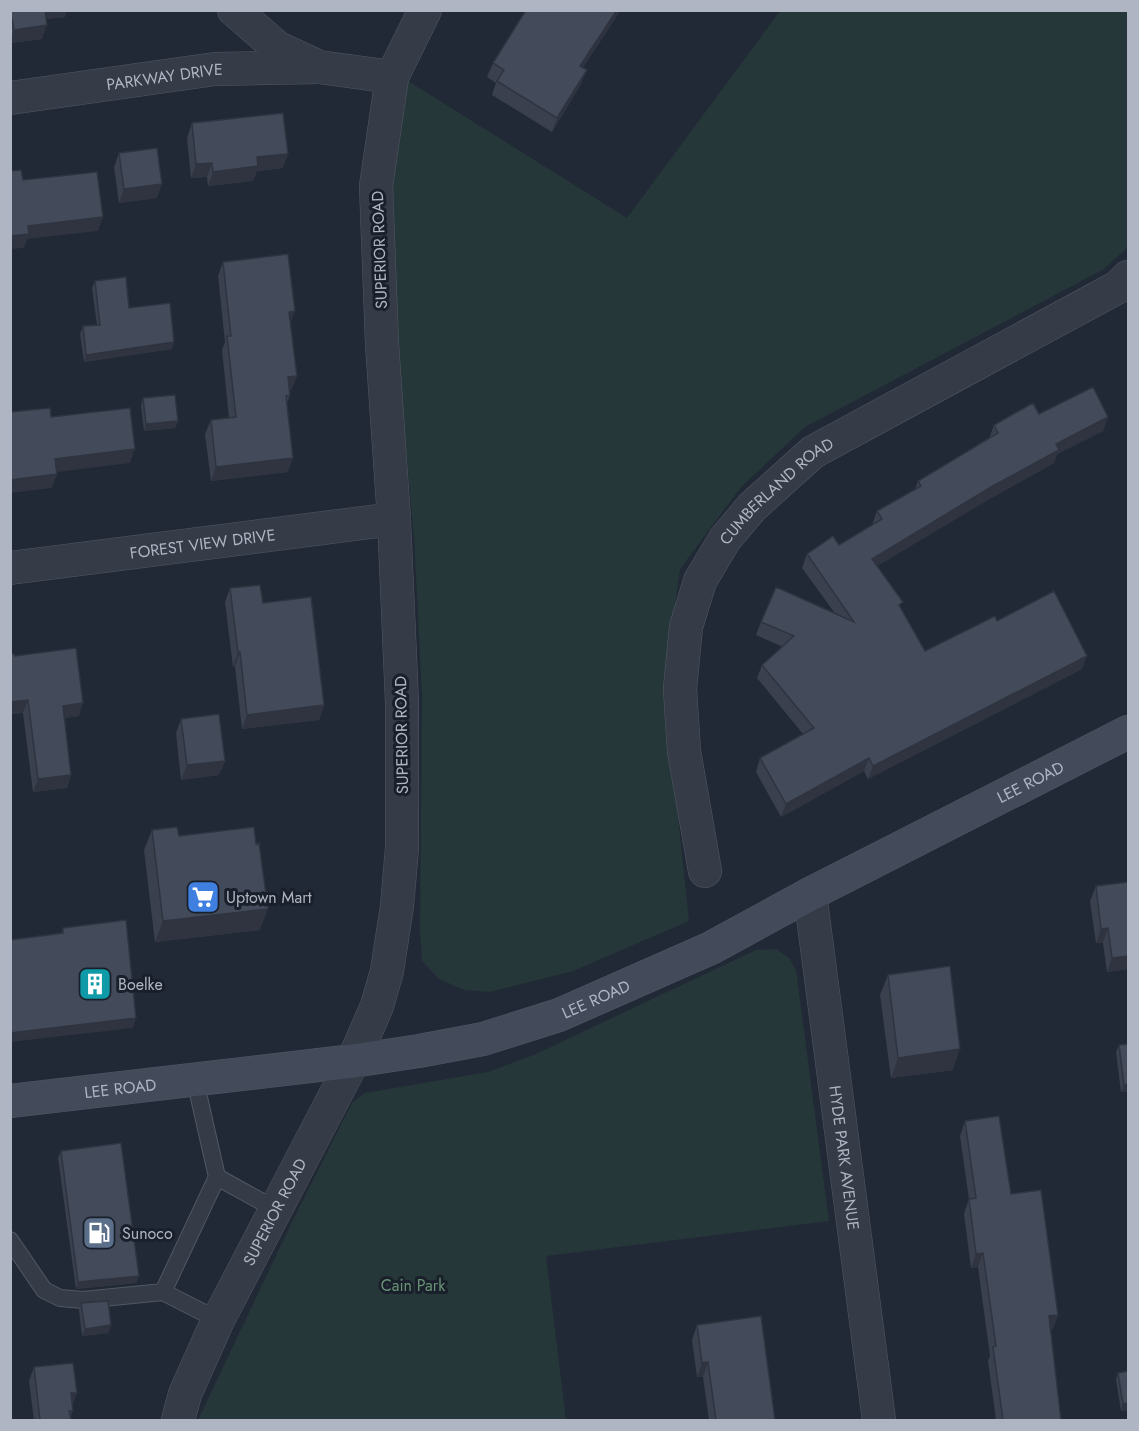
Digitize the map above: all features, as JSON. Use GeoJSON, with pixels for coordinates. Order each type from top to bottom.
{"type":"FeatureCollection","features":[{"type":"Feature","properties":{"kind":"main road","name":"LEE ROAD"},"geometry":{"type":"LineString","coordinates":[[10,1101],[353,1061],[483,1039],[559,1015],[711,948],[810,894],[1128,732]]}},
{"type":"Feature","properties":{"kind":"street"},"geometry":{"type":"LineString","coordinates":[[234,10],[278,48],[319,67],[392,77]]}},
{"type":"Feature","properties":{"kind":"street","name":"SUPERIOR ROAD"},"geometry":{"type":"LineString","coordinates":[[178,1420],[185,1394],[218,1320],[353,1061],[384,985],[397,906],[402,848],[402,703],[382,344],[376,186],[392,77],[425,10]]}},
{"type":"Feature","properties":{"kind":"street","name":"PARKWAY DRIVE"},"geometry":{"type":"LineString","coordinates":[[10,98],[214,69],[319,67]]}},
{"type":"Feature","properties":{"kind":"street","name":"CUMBERLAND ROAD"},"geometry":{"type":"LineString","coordinates":[[705,871],[684,751],[680,689],[686,627],[700,581],[725,539],[752,507],[813,452],[1118,286],[1128,278]]}},
{"type":"Feature","properties":{"kind":"street","name":"FOREST VIEW DRIVE"},"geometry":{"type":"LineString","coordinates":[[10,568],[393,519]]}},
{"type":"Feature","properties":{"kind":"street","name":"HYDE PARK AVENUE"},"geometry":{"type":"LineString","coordinates":[[810,894],[879,1420]]}},
{"type":"Feature","properties":{"kind":"lane"},"geometry":{"type":"LineString","coordinates":[[163,1292],[217,1177],[195,1080]]}},
{"type":"Feature","properties":{"kind":"lane"},"geometry":{"type":"LineString","coordinates":[[217,1177],[275,1209]]}},
{"type":"Feature","properties":{"kind":"lane"},"geometry":{"type":"LineString","coordinates":[[10,1240],[44,1290],[60,1298],[83,1300],[163,1292],[218,1320]]}},
{"type":"Feature","properties":{"kind":"green space"},"geometry":{"type":"Polygon","coordinates":[[[780,11],[1128,11],[1128,247],[1104,269],[805,427],[741,487],[680,569],[664,684],[689,921],[573,971],[489,992],[464,990],[439,979],[422,961],[420,931],[422,695],[414,537],[396,339],[392,180],[408,81],[627,218],[780,11]]]}},
{"type":"Feature","properties":{"kind":"green space","name":"Cain Park"},"geometry":{"type":"Polygon","coordinates":[[[776,949],[789,958],[796,970],[829,1221],[546,1256],[566,1420],[198,1420],[293,1220],[352,1103],[365,1093],[488,1072],[536,1054],[756,950],[776,949]]]}},
{"type":"Feature","properties":{"kind":"building"},"geometry":{"type":"Polygon","coordinates":[[[10,10],[45,10],[47,25],[14,30],[10,10]]]}},
{"type":"Feature","properties":{"kind":"building"},"geometry":{"type":"Polygon","coordinates":[[[526,10],[617,10],[580,66],[587,70],[557,118],[497,81],[504,70],[493,63],[526,10]]]}},
{"type":"Feature","properties":{"kind":"building"},"geometry":{"type":"Polygon","coordinates":[[[283,113],[288,154],[257,157],[258,166],[213,172],[212,163],[196,164],[192,123],[283,113]]]}},
{"type":"Feature","properties":{"kind":"building"},"geometry":{"type":"Polygon","coordinates":[[[157,148],[162,184],[124,189],[119,153],[157,148]]]}},
{"type":"Feature","properties":{"kind":"building"},"geometry":{"type":"Polygon","coordinates":[[[21,170],[23,180],[97,172],[103,217],[28,226],[29,234],[10,236],[10,171],[21,170]]]}},
{"type":"Feature","properties":{"kind":"building"},"geometry":{"type":"Polygon","coordinates":[[[288,254],[295,311],[289,312],[297,376],[288,377],[290,395],[286,396],[293,458],[216,467],[211,420],[236,417],[227,336],[231,336],[223,262],[288,254]]]}},
{"type":"Feature","properties":{"kind":"building"},"geometry":{"type":"Polygon","coordinates":[[[126,277],[129,308],[170,303],[174,342],[86,355],[83,326],[100,325],[95,281],[126,277]]]}},
{"type":"Feature","properties":{"kind":"building"},"geometry":{"type":"Polygon","coordinates":[[[1093,387],[1108,417],[1056,444],[1059,450],[991,487],[872,559],[903,602],[899,605],[925,651],[995,616],[997,621],[1054,591],[1087,656],[873,766],[869,758],[786,804],[760,758],[814,728],[762,665],[794,636],[761,622],[776,587],[854,622],[807,554],[833,536],[839,545],[882,519],[877,511],[921,486],[918,481],[998,433],[994,425],[1033,403],[1039,414],[1093,387]]]}},
{"type":"Feature","properties":{"kind":"building"},"geometry":{"type":"Polygon","coordinates":[[[175,395],[178,421],[146,424],[143,398],[175,395]]]}},
{"type":"Feature","properties":{"kind":"building"},"geometry":{"type":"Polygon","coordinates":[[[50,408],[51,417],[130,408],[135,449],[55,459],[57,474],[10,480],[10,412],[50,408]]]}},
{"type":"Feature","properties":{"kind":"building"},"geometry":{"type":"Polygon","coordinates":[[[260,585],[263,603],[311,597],[324,705],[247,715],[230,588],[260,585]]]}},
{"type":"Feature","properties":{"kind":"building"},"geometry":{"type":"Polygon","coordinates":[[[76,648],[83,703],[63,706],[71,775],[38,779],[28,700],[10,702],[10,654],[15,656],[76,648]]]}},
{"type":"Feature","properties":{"kind":"building"},"geometry":{"type":"Polygon","coordinates":[[[219,714],[225,761],[187,765],[181,719],[219,714]]]}},
{"type":"Feature","properties":{"kind":"building","name":"Uptown Mart"},"geometry":{"type":"Polygon","coordinates":[[[177,827],[179,836],[254,827],[256,844],[259,843],[268,909],[163,921],[152,830],[177,827]]]}},
{"type":"Feature","properties":{"kind":"building"},"geometry":{"type":"Polygon","coordinates":[[[1128,882],[1128,956],[1112,958],[1108,928],[1101,929],[1096,886],[1128,882]]]}},
{"type":"Feature","properties":{"kind":"building"},"geometry":{"type":"Polygon","coordinates":[[[126,920],[136,1018],[10,1033],[10,940],[63,933],[63,928],[126,920]]]}},
{"type":"Feature","properties":{"kind":"building"},"geometry":{"type":"Polygon","coordinates":[[[950,966],[960,1049],[898,1058],[888,975],[950,966]]]}},
{"type":"Feature","properties":{"kind":"building"},"geometry":{"type":"Polygon","coordinates":[[[1128,1044],[1128,1084],[1124,1085],[1119,1045],[1128,1044]]]}},
{"type":"Feature","properties":{"kind":"building"},"geometry":{"type":"Polygon","coordinates":[[[999,1116],[1011,1194],[1041,1190],[1058,1315],[1049,1316],[1061,1420],[1003,1420],[993,1347],[996,1346],[983,1253],[976,1254],[969,1199],[976,1198],[965,1121],[999,1116]]]}},
{"type":"Feature","properties":{"kind":"building"},"geometry":{"type":"Polygon","coordinates":[[[121,1143],[139,1276],[78,1282],[61,1151],[121,1143]]]}},
{"type":"Feature","properties":{"kind":"building"},"geometry":{"type":"Polygon","coordinates":[[[108,1301],[111,1325],[85,1329],[81,1303],[108,1301]]]}},
{"type":"Feature","properties":{"kind":"building"},"geometry":{"type":"Polygon","coordinates":[[[761,1316],[775,1420],[716,1420],[708,1362],[702,1363],[697,1325],[761,1316]]]}},
{"type":"Feature","properties":{"kind":"building"},"geometry":{"type":"Polygon","coordinates":[[[73,1363],[77,1393],[71,1393],[73,1411],[69,1411],[71,1420],[40,1420],[34,1367],[73,1363]]]}},
{"type":"Feature","properties":{"kind":"building"},"geometry":{"type":"Polygon","coordinates":[[[1128,1371],[1128,1403],[1123,1404],[1118,1373],[1128,1371]]]}},
{"type":"Feature","properties":{"kind":"place","name":"Uptown Mart"},"geometry":{"type":"Point","coordinates":[203,897]}},
{"type":"Feature","properties":{"kind":"place","name":"Boelke"},"geometry":{"type":"Point","coordinates":[95,984]}},
{"type":"Feature","properties":{"kind":"place","name":"Sunoco"},"geometry":{"type":"Point","coordinates":[99,1233]}}]}
